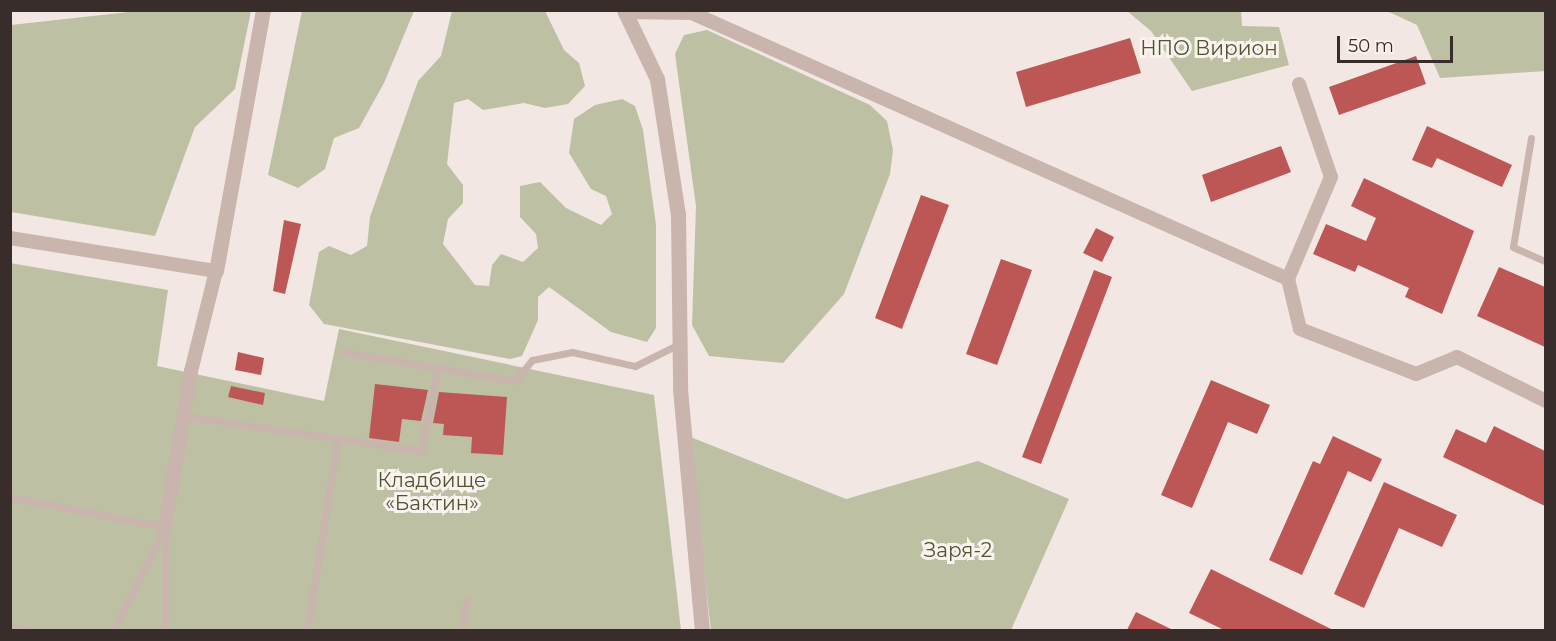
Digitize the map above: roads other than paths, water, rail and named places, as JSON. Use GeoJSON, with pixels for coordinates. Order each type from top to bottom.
{"type":"FeatureCollection","features":[{"type":"Feature","properties":{"kind":"street"},"geometry":{"type":"LineString","coordinates":[[165,527],[184,416],[216,271],[263,10]]}},
{"type":"Feature","properties":{"kind":"street"},"geometry":{"type":"LineString","coordinates":[[702,630],[680,344],[678,214],[657,79],[625,11],[692,13],[1288,279]]}},
{"type":"Feature","properties":{"kind":"street"},"geometry":{"type":"LineString","coordinates":[[1299,84],[1331,177],[1288,279],[1300,329],[1416,374],[1457,357],[1545,401]]}},
{"type":"Feature","properties":{"kind":"street"},"geometry":{"type":"LineString","coordinates":[[10,238],[216,271]]}},
{"type":"Feature","properties":{"kind":"lane"},"geometry":{"type":"LineString","coordinates":[[1531,138],[1514,247],[1545,262]]}},
{"type":"Feature","properties":{"kind":"lane"},"geometry":{"type":"LineString","coordinates":[[344,352],[515,381],[532,360],[572,352],[634,366],[680,344]]}},
{"type":"Feature","properties":{"kind":"lane"},"geometry":{"type":"LineString","coordinates":[[184,416],[338,436],[422,451],[438,368]]}},
{"type":"Feature","properties":{"kind":"lane"},"geometry":{"type":"LineString","coordinates":[[306,630],[338,436]]}},
{"type":"Feature","properties":{"kind":"lane"},"geometry":{"type":"LineString","coordinates":[[10,497],[165,527]]}},
{"type":"Feature","properties":{"kind":"lane"},"geometry":{"type":"LineString","coordinates":[[114,630],[165,527]]}},
{"type":"Feature","properties":{"kind":"lane"},"geometry":{"type":"LineString","coordinates":[[165,527],[165,630]]}},
{"type":"Feature","properties":{"kind":"lane"},"geometry":{"type":"LineString","coordinates":[[462,630],[467,599]]}},
{"type":"Feature","properties":{"kind":"lane"},"geometry":{"type":"LineString","coordinates":[[10,628],[30,630]]}},
{"type":"Feature","properties":{"kind":"park label","name":"НПО Вирион"},"geometry":{"type":"Point","coordinates":[1209,48]}},
{"type":"Feature","properties":{"kind":"park label","name":"Кладбище «Бактин»"},"geometry":{"type":"Point","coordinates":[432,492]}},
{"type":"Feature","properties":{"kind":"park label","name":"Заря-2"},"geometry":{"type":"Point","coordinates":[958,550]}}]}
